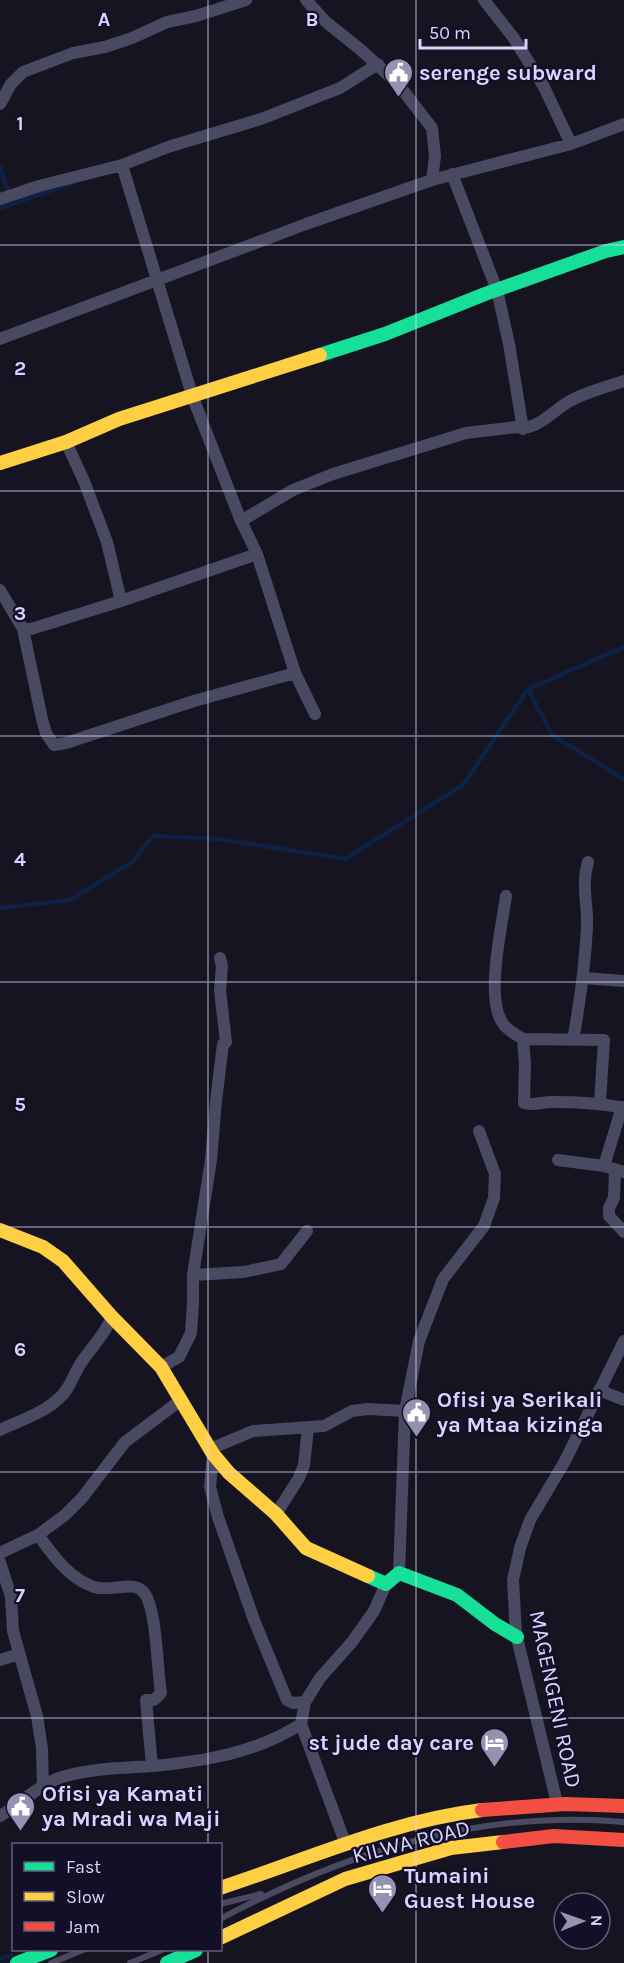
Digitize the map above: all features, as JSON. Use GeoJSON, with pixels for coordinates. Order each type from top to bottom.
{"type":"FeatureCollection","features":[{"type":"Feature","properties":{"kind":"main road"},"geometry":{"type":"LineString","coordinates":[[0,463],[66,442],[119,419],[385,334],[496,290],[606,251],[624,247]]}},
{"type":"Feature","properties":{"kind":"main road"},"geometry":{"type":"LineString","coordinates":[[0,1230],[44,1247],[63,1261],[112,1317],[161,1367],[211,1451],[229,1473],[276,1514],[306,1548],[386,1584],[399,1573],[457,1595],[495,1624],[517,1637]]}},
{"type":"Feature","properties":{"kind":"main road","name":"KILWA ROAD"},"geometry":{"type":"LineString","coordinates":[[222,1887],[389,1830],[456,1813],[558,1803],[624,1806]]}},
{"type":"Feature","properties":{"kind":"main road","name":"KILWA ROAD"},"geometry":{"type":"LineString","coordinates":[[222,1937],[345,1879],[451,1848],[554,1836],[624,1840]]}},
{"type":"Feature","properties":{"kind":"main road"},"geometry":{"type":"LineString","coordinates":[[17,1963],[48,1951]]}},
{"type":"Feature","properties":{"kind":"main road"},"geometry":{"type":"LineString","coordinates":[[167,1963],[194,1951]]}},
{"type":"Feature","properties":{"kind":"street"},"geometry":{"type":"LineString","coordinates":[[0,104],[11,84],[23,72],[73,53],[105,47],[132,38],[167,22],[196,16],[246,0]]}},
{"type":"Feature","properties":{"kind":"street"},"geometry":{"type":"LineString","coordinates":[[306,0],[326,22],[378,64],[398,84],[432,128],[435,156],[432,180]]}},
{"type":"Feature","properties":{"kind":"street"},"geometry":{"type":"LineString","coordinates":[[484,0],[513,37],[543,85],[572,144]]}},
{"type":"Feature","properties":{"kind":"street"},"geometry":{"type":"LineString","coordinates":[[0,199],[39,186],[122,165],[168,147],[261,119],[340,88],[378,64]]}},
{"type":"Feature","properties":{"kind":"street"},"geometry":{"type":"LineString","coordinates":[[0,339],[157,279],[432,180],[572,144],[624,124]]}},
{"type":"Feature","properties":{"kind":"street"},"geometry":{"type":"LineString","coordinates":[[122,165],[192,395],[241,521],[257,554],[295,673],[315,714]]}},
{"type":"Feature","properties":{"kind":"street"},"geometry":{"type":"LineString","coordinates":[[452,174],[496,290],[510,344],[523,429]]}},
{"type":"Feature","properties":{"kind":"street"},"geometry":{"type":"LineString","coordinates":[[241,521],[310,482],[466,433],[516,427],[523,429],[549,418],[570,401],[624,381]]}},
{"type":"Feature","properties":{"kind":"street"},"geometry":{"type":"LineString","coordinates":[[66,442],[84,481],[107,542],[121,601]]}},
{"type":"Feature","properties":{"kind":"street"},"geometry":{"type":"LineString","coordinates":[[23,628],[31,629],[121,601],[257,554]]}},
{"type":"Feature","properties":{"kind":"street"},"geometry":{"type":"LineString","coordinates":[[0,592],[23,628],[42,719],[46,732],[54,745],[194,701],[295,673]]}},
{"type":"Feature","properties":{"kind":"street"},"geometry":{"type":"LineString","coordinates":[[573,1040],[584,978],[587,916],[584,875],[588,862]]}},
{"type":"Feature","properties":{"kind":"street"},"geometry":{"type":"LineString","coordinates":[[506,896],[495,965],[495,1006],[502,1024],[523,1039],[604,1040],[600,1103]]}},
{"type":"Feature","properties":{"kind":"street"},"geometry":{"type":"LineString","coordinates":[[161,1367],[179,1357],[191,1333],[194,1304],[192,1275],[211,1160],[223,1044],[226,1042],[220,991],[222,966],[220,958]]}},
{"type":"Feature","properties":{"kind":"street"},"geometry":{"type":"LineString","coordinates":[[584,978],[624,981]]}},
{"type":"Feature","properties":{"kind":"street"},"geometry":{"type":"LineString","coordinates":[[523,1039],[524,1103],[600,1103],[623,1107],[614,1170],[614,1198],[609,1208],[609,1216],[624,1232]]}},
{"type":"Feature","properties":{"kind":"street"},"geometry":{"type":"LineString","coordinates":[[399,1573],[405,1411],[419,1341],[443,1280],[484,1226],[494,1198],[495,1174],[479,1131]]}},
{"type":"Feature","properties":{"kind":"street"},"geometry":{"type":"LineString","coordinates":[[558,1160],[614,1170]]}},
{"type":"Feature","properties":{"kind":"street"},"geometry":{"type":"LineString","coordinates":[[192,1275],[244,1272],[281,1264],[306,1231]]}},
{"type":"Feature","properties":{"kind":"street"},"geometry":{"type":"LineString","coordinates":[[0,1430],[47,1408],[59,1399],[68,1387],[77,1367],[107,1329],[112,1317]]}},
{"type":"Feature","properties":{"kind":"street","name":"MAGENGENI ROAD"},"geometry":{"type":"LineString","coordinates":[[558,1803],[517,1637],[513,1580],[520,1548],[530,1520],[565,1461],[624,1341]]}},
{"type":"Feature","properties":{"kind":"street"},"geometry":{"type":"LineString","coordinates":[[599,1390],[624,1400]]}},
{"type":"Feature","properties":{"kind":"street"},"geometry":{"type":"LineString","coordinates":[[0,1553],[38,1535],[65,1515],[82,1498],[124,1442],[181,1400]]}},
{"type":"Feature","properties":{"kind":"street"},"geometry":{"type":"LineString","coordinates":[[305,1702],[293,1703],[286,1700],[254,1620],[218,1517],[210,1487],[211,1451],[253,1431],[324,1426],[352,1411],[368,1409],[405,1411]]}},
{"type":"Feature","properties":{"kind":"street"},"geometry":{"type":"LineString","coordinates":[[276,1514],[299,1478],[304,1465],[308,1428]]}},
{"type":"Feature","properties":{"kind":"street"},"geometry":{"type":"LineString","coordinates":[[38,1535],[70,1575],[93,1587],[111,1590],[133,1585],[145,1593],[155,1638],[161,1693],[154,1700],[146,1700],[152,1766]]}},
{"type":"Feature","properties":{"kind":"street"},"geometry":{"type":"LineString","coordinates":[[0,1562],[11,1597],[13,1631],[37,1716],[42,1749],[43,1787]]}},
{"type":"Feature","properties":{"kind":"street"},"geometry":{"type":"LineString","coordinates":[[346,1845],[301,1724],[305,1702],[320,1678],[352,1642],[368,1619],[386,1584]]}},
{"type":"Feature","properties":{"kind":"street"},"geometry":{"type":"LineString","coordinates":[[0,1660],[19,1654]]}},
{"type":"Feature","properties":{"kind":"street"},"geometry":{"type":"LineString","coordinates":[[0,1816],[59,1778],[99,1768],[152,1766],[230,1755],[264,1744],[301,1724]]}},
{"type":"Feature","properties":{"kind":"lane"},"geometry":{"type":"LineString","coordinates":[[222,1917],[272,1891],[321,1870],[408,1841],[478,1827],[533,1821],[598,1819],[624,1822]]}},
{"type":"Feature","properties":{"kind":"lane"},"geometry":{"type":"LineString","coordinates":[[222,1904],[272,1891]]}},
{"type":"Feature","properties":{"kind":"lane"},"geometry":{"type":"LineString","coordinates":[[51,1963],[81,1951]]}},
{"type":"Feature","properties":{"kind":"lane"},"geometry":{"type":"LineString","coordinates":[[130,1963],[160,1951]]}},
{"type":"Feature","properties":{"kind":"waterway"},"geometry":{"type":"LineString","coordinates":[[0,167],[9,194]]}},
{"type":"Feature","properties":{"kind":"waterway"},"geometry":{"type":"LineString","coordinates":[[0,208],[73,183]]}},
{"type":"Feature","properties":{"kind":"waterway"},"geometry":{"type":"LineString","coordinates":[[0,908],[70,900],[132,862],[153,836],[219,839],[345,859],[463,785],[528,689],[624,647]]}},
{"type":"Feature","properties":{"kind":"waterway"},"geometry":{"type":"LineString","coordinates":[[528,689],[552,735],[624,779]]}},
{"type":"Feature","properties":{"kind":"waterway"},"geometry":{"type":"LineString","coordinates":[[0,1959],[11,1955]]}},
{"type":"Feature","properties":{"kind":"traffic: fast"},"geometry":{"type":"LineString","coordinates":[[320,355],[385,334],[485,294],[606,251],[624,247]]}},
{"type":"Feature","properties":{"kind":"traffic: fast"},"geometry":{"type":"LineString","coordinates":[[368,1576],[386,1584],[399,1573],[457,1595],[495,1624],[517,1637]]}},
{"type":"Feature","properties":{"kind":"traffic: fast"},"geometry":{"type":"LineString","coordinates":[[17,1963],[48,1951]]}},
{"type":"Feature","properties":{"kind":"traffic: fast"},"geometry":{"type":"LineString","coordinates":[[167,1963],[194,1951]]}},
{"type":"Feature","properties":{"kind":"traffic: slow"},"geometry":{"type":"LineString","coordinates":[[0,463],[66,442],[119,419],[320,355]]}},
{"type":"Feature","properties":{"kind":"traffic: slow"},"geometry":{"type":"LineString","coordinates":[[0,1230],[43,1247],[63,1261],[112,1317],[161,1367],[213,1454],[229,1473],[276,1514],[306,1548],[368,1576]]}},
{"type":"Feature","properties":{"kind":"traffic: slow"},"geometry":{"type":"LineString","coordinates":[[222,1887],[382,1832],[448,1815],[482,1810]]}},
{"type":"Feature","properties":{"kind":"traffic: slow"},"geometry":{"type":"LineString","coordinates":[[222,1937],[345,1879],[451,1848],[503,1842]]}},
{"type":"Feature","properties":{"kind":"traffic: jam"},"geometry":{"type":"LineString","coordinates":[[482,1810],[565,1804],[624,1806]]}},
{"type":"Feature","properties":{"kind":"traffic: jam"},"geometry":{"type":"LineString","coordinates":[[503,1842],[554,1836],[624,1840]]}},
{"type":"Feature","properties":{"kind":"place","name":"serenge subward"},"geometry":{"type":"Point","coordinates":[398,98]}},
{"type":"Feature","properties":{"kind":"place","name":"Ofisi ya Serikali ya Mtaa kizinga"},"geometry":{"type":"Point","coordinates":[416,1438]}},
{"type":"Feature","properties":{"kind":"place","name":"st jude day care"},"geometry":{"type":"Point","coordinates":[495,1768]}},
{"type":"Feature","properties":{"kind":"place","name":"Ofisi ya Kamati ya Mradi wa Maji"},"geometry":{"type":"Point","coordinates":[21,1832]}},
{"type":"Feature","properties":{"kind":"place","name":"Tumaini Guest House"},"geometry":{"type":"Point","coordinates":[383,1914]}}]}
